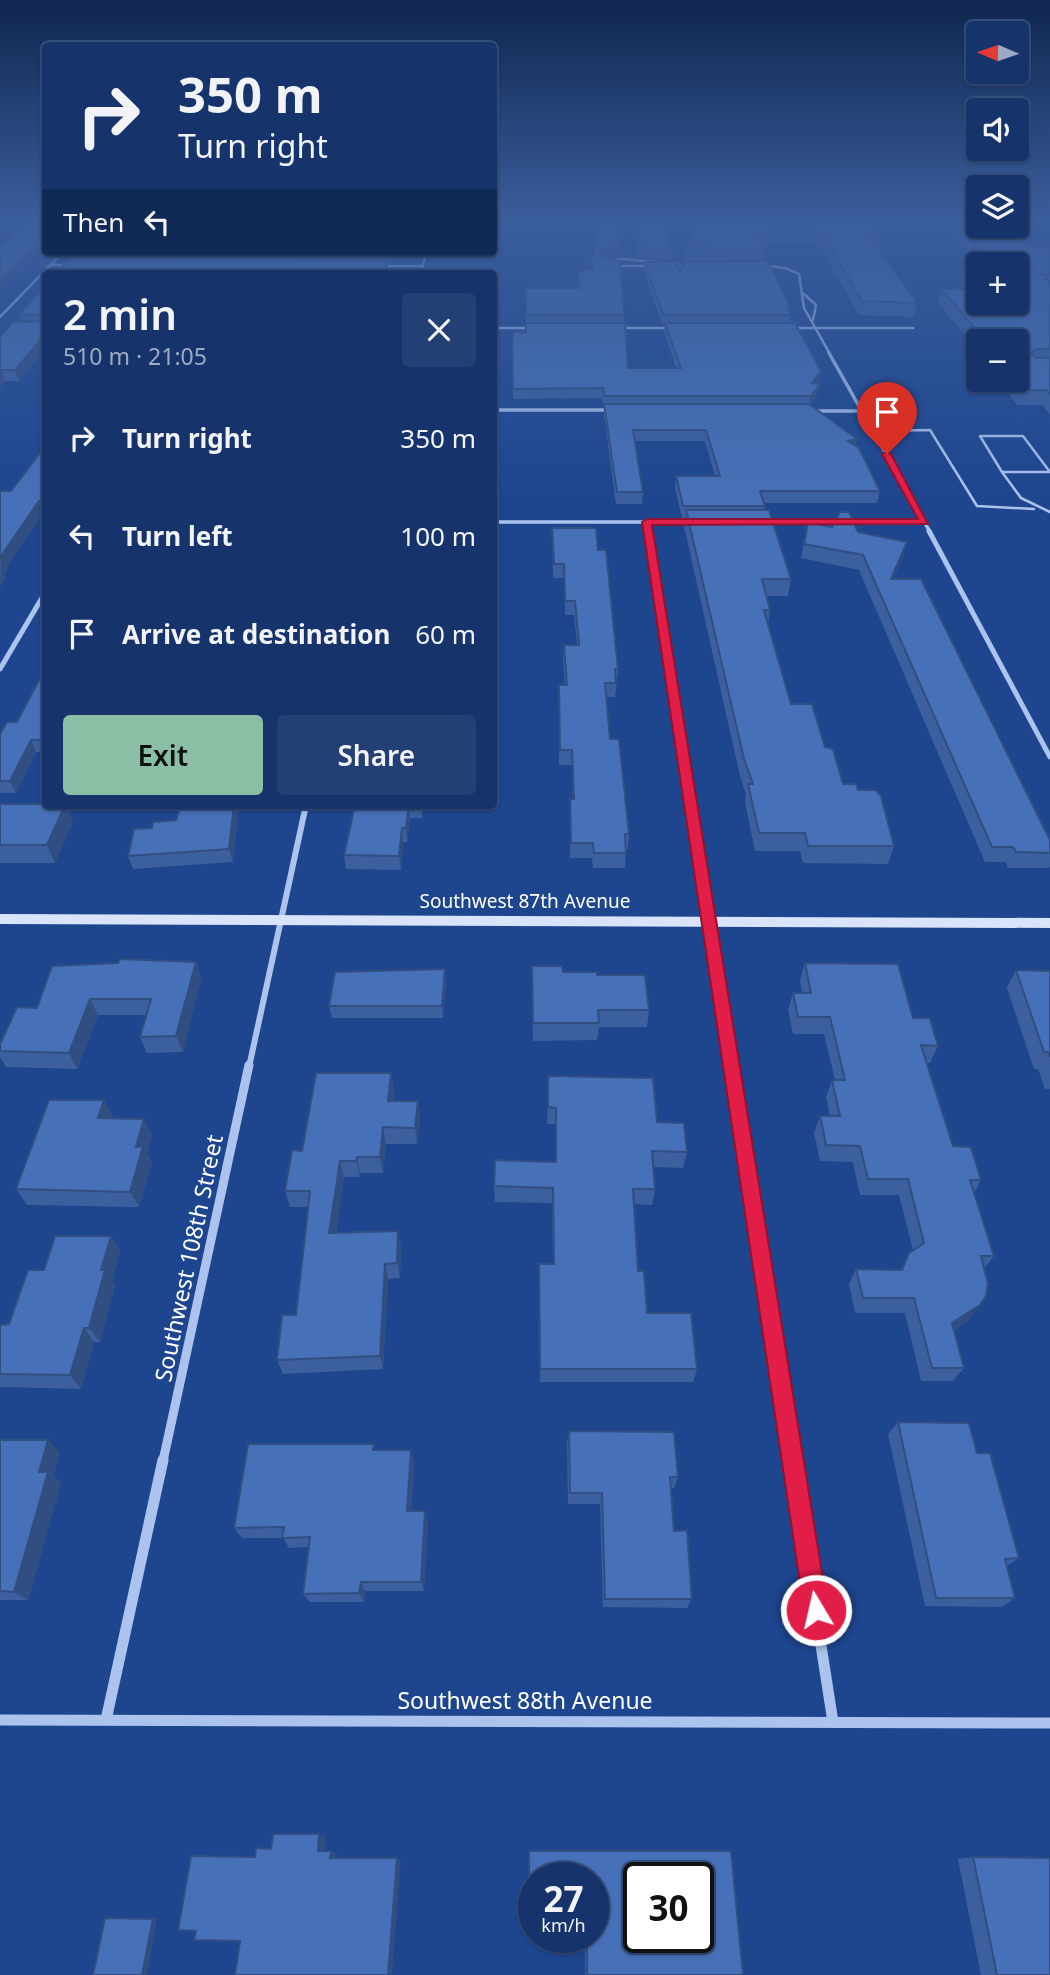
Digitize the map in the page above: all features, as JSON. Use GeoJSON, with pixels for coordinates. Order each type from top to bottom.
{"type":"FeatureCollection","features":[{"type":"Feature","properties":{"kind":"main road","name":"Southwest 87th Avenue"},"geometry":{"type":"LineString","coordinates":[[0,919],[1050,923]]}},
{"type":"Feature","properties":{"kind":"street"},"geometry":{"type":"LineString","coordinates":[[805,309],[924,522],[1050,757]]}},
{"type":"Feature","properties":{"kind":"street"},"geometry":{"type":"LineString","coordinates":[[813,320],[815,309]]}},
{"type":"Feature","properties":{"kind":"street"},"geometry":{"type":"LineString","coordinates":[[497,328],[535,328]]}},
{"type":"Feature","properties":{"kind":"street"},"geometry":{"type":"LineString","coordinates":[[604,328],[673,328]]}},
{"type":"Feature","properties":{"kind":"street"},"geometry":{"type":"LineString","coordinates":[[783,328],[913,328]]}},
{"type":"Feature","properties":{"kind":"street"},"geometry":{"type":"LineString","coordinates":[[497,410],[619,410]]}},
{"type":"Feature","properties":{"kind":"street"},"geometry":{"type":"LineString","coordinates":[[800,411],[863,411]]}},
{"type":"Feature","properties":{"kind":"street"},"geometry":{"type":"LineString","coordinates":[[497,522],[698,522]]}},
{"type":"Feature","properties":{"kind":"street"},"geometry":{"type":"LineString","coordinates":[[647,522],[833,1721]]}},
{"type":"Feature","properties":{"kind":"street"},"geometry":{"type":"LineString","coordinates":[[762,522],[924,522]]}},
{"type":"Feature","properties":{"kind":"street"},"geometry":{"type":"LineString","coordinates":[[0,669],[42,598]]}},
{"type":"Feature","properties":{"kind":"street","name":"Southwest 108th Street"},"geometry":{"type":"LineString","coordinates":[[106,1720],[305,809]]}},
{"type":"Feature","properties":{"kind":"street","name":"Southwest 88th Avenue"},"geometry":{"type":"LineString","coordinates":[[0,1720],[1050,1723]]}},
{"type":"Feature","properties":{"kind":"lane"},"geometry":{"type":"LineString","coordinates":[[874,431],[930,430],[977,506],[1050,512]]}},
{"type":"Feature","properties":{"kind":"lane"},"geometry":{"type":"LineString","coordinates":[[1034,509],[1018,496],[980,436],[1023,436],[1050,472]]}},
{"type":"Feature","properties":{"kind":"lane"},"geometry":{"type":"LineString","coordinates":[[1002,471],[1050,472]]}},
{"type":"Feature","properties":{"kind":"building"},"geometry":{"type":"Polygon","coordinates":[[[24,309],[42,309],[42,315],[19,315],[24,309]]]}},
{"type":"Feature","properties":{"kind":"building"},"geometry":{"type":"Polygon","coordinates":[[[526,309],[624,309],[624,315],[526,315],[526,309]]]}},
{"type":"Feature","properties":{"kind":"building"},"geometry":{"type":"Polygon","coordinates":[[[661,309],[788,309],[791,315],[663,315],[661,309]]]}},
{"type":"Feature","properties":{"kind":"building"},"geometry":{"type":"Polygon","coordinates":[[[958,309],[966,309],[966,315],[1029,315],[1029,309],[1050,309],[1050,349],[1035,349],[1031,353],[1036,358],[1050,358],[1050,394],[1047,390],[1029,390],[1029,329],[976,329],[958,309]]]}},
{"type":"Feature","properties":{"kind":"building"},"geometry":{"type":"Polygon","coordinates":[[[42,321],[42,338],[15,370],[0,372],[0,337],[13,322],[42,321]]]}},
{"type":"Feature","properties":{"kind":"building"},"geometry":{"type":"Polygon","coordinates":[[[526,323],[625,323],[628,368],[681,368],[665,323],[795,323],[821,371],[812,383],[820,384],[811,396],[604,396],[603,388],[513,389],[512,332],[526,332],[526,323]]]}},
{"type":"Feature","properties":{"kind":"building"},"geometry":{"type":"Polygon","coordinates":[[[604,404],[809,404],[857,439],[848,441],[859,448],[880,491],[760,491],[765,506],[683,506],[676,476],[720,476],[706,430],[633,430],[643,492],[617,492],[604,404]]]}},
{"type":"Feature","properties":{"kind":"building"},"geometry":{"type":"Polygon","coordinates":[[[42,450],[42,501],[39,501],[0,560],[0,491],[11,491],[42,450]]]}},
{"type":"Feature","properties":{"kind":"building"},"geometry":{"type":"Polygon","coordinates":[[[686,510],[769,510],[791,579],[762,579],[770,610],[764,610],[791,704],[812,704],[825,747],[833,749],[843,784],[856,784],[858,790],[876,790],[881,796],[894,846],[808,846],[805,833],[759,833],[748,784],[753,784],[744,759],[686,510]]]}},
{"type":"Feature","properties":{"kind":"building"},"geometry":{"type":"Polygon","coordinates":[[[840,512],[849,512],[858,532],[907,542],[891,579],[921,579],[1050,840],[1050,853],[1016,852],[1013,847],[992,847],[863,555],[804,544],[808,522],[832,527],[840,512]]]}},
{"type":"Feature","properties":{"kind":"building"},"geometry":{"type":"Polygon","coordinates":[[[552,528],[596,528],[598,550],[606,550],[618,669],[615,669],[616,683],[605,683],[610,739],[619,739],[629,834],[625,834],[626,853],[594,853],[593,843],[571,843],[570,799],[574,799],[572,750],[560,750],[559,685],[567,685],[564,645],[579,645],[575,601],[565,601],[564,564],[554,564],[552,528]]]}},
{"type":"Feature","properties":{"kind":"building"},"geometry":{"type":"Polygon","coordinates":[[[42,675],[42,740],[31,740],[10,781],[0,781],[0,734],[7,722],[17,722],[42,675]]]}},
{"type":"Feature","properties":{"kind":"building"},"geometry":{"type":"Polygon","coordinates":[[[0,804],[42,804],[42,809],[63,809],[47,845],[0,845],[0,804]]]}},
{"type":"Feature","properties":{"kind":"building"},"geometry":{"type":"Polygon","coordinates":[[[180,809],[234,809],[229,849],[128,856],[134,829],[152,828],[153,822],[176,820],[180,809]]]}},
{"type":"Feature","properties":{"kind":"building"},"geometry":{"type":"Polygon","coordinates":[[[354,809],[408,809],[406,828],[402,828],[399,856],[344,855],[354,809]]]}},
{"type":"Feature","properties":{"kind":"building"},"geometry":{"type":"Polygon","coordinates":[[[120,959],[196,962],[176,1036],[140,1037],[151,999],[90,999],[69,1053],[0,1051],[0,1044],[17,1007],[37,1008],[52,966],[118,963],[120,959]]]}},
{"type":"Feature","properties":{"kind":"building"},"geometry":{"type":"Polygon","coordinates":[[[805,963],[898,964],[913,1018],[930,1018],[938,1046],[921,1045],[953,1146],[971,1147],[981,1180],[970,1180],[994,1256],[981,1256],[988,1284],[986,1296],[980,1305],[952,1323],[964,1368],[932,1368],[914,1298],[863,1298],[856,1269],[902,1270],[909,1253],[924,1243],[908,1179],[868,1179],[860,1146],[826,1145],[820,1116],[840,1116],[832,1080],[845,1080],[830,1017],[798,1017],[793,993],[811,993],[805,963]]]}},
{"type":"Feature","properties":{"kind":"building"},"geometry":{"type":"Polygon","coordinates":[[[532,966],[562,966],[563,972],[597,972],[597,975],[645,975],[649,1010],[598,1010],[599,1023],[533,1023],[532,966]]]}},
{"type":"Feature","properties":{"kind":"building"},"geometry":{"type":"Polygon","coordinates":[[[445,969],[442,1006],[329,1006],[335,972],[445,969]]]}},
{"type":"Feature","properties":{"kind":"building"},"geometry":{"type":"Polygon","coordinates":[[[1016,970],[1050,971],[1050,1057],[1048,1052],[1044,1052],[1016,970]]]}},
{"type":"Feature","properties":{"kind":"building"},"geometry":{"type":"Polygon","coordinates":[[[316,1073],[391,1073],[388,1101],[418,1101],[415,1128],[383,1127],[380,1157],[357,1157],[356,1161],[340,1161],[329,1233],[398,1231],[397,1263],[385,1264],[380,1356],[277,1360],[282,1315],[296,1315],[310,1191],[285,1191],[292,1150],[302,1151],[316,1073]]]}},
{"type":"Feature","properties":{"kind":"building"},"geometry":{"type":"Polygon","coordinates":[[[548,1076],[653,1078],[657,1122],[684,1123],[687,1152],[652,1151],[655,1189],[633,1189],[638,1271],[644,1271],[647,1313],[691,1313],[697,1369],[540,1369],[539,1264],[554,1264],[553,1188],[494,1186],[495,1160],[556,1162],[556,1108],[548,1107],[548,1076]]]}},
{"type":"Feature","properties":{"kind":"building"},"geometry":{"type":"Polygon","coordinates":[[[49,1100],[104,1100],[98,1118],[144,1119],[136,1147],[143,1146],[130,1192],[16,1189],[49,1100]]]}},
{"type":"Feature","properties":{"kind":"building"},"geometry":{"type":"Polygon","coordinates":[[[55,1236],[111,1236],[89,1328],[84,1328],[70,1375],[0,1374],[0,1325],[9,1324],[28,1270],[44,1270],[55,1236]]]}},
{"type":"Feature","properties":{"kind":"building"},"geometry":{"type":"Polygon","coordinates":[[[898,1422],[969,1423],[977,1453],[990,1453],[1019,1558],[1005,1559],[1015,1598],[936,1598],[898,1422]]]}},
{"type":"Feature","properties":{"kind":"building"},"geometry":{"type":"Polygon","coordinates":[[[569,1431],[674,1432],[678,1477],[670,1477],[674,1531],[687,1530],[692,1599],[605,1599],[602,1493],[570,1493],[569,1431]]]}},
{"type":"Feature","properties":{"kind":"building"},"geometry":{"type":"Polygon","coordinates":[[[0,1440],[48,1440],[39,1472],[48,1472],[14,1592],[0,1591],[0,1440]]]}},
{"type":"Feature","properties":{"kind":"building"},"geometry":{"type":"Polygon","coordinates":[[[248,1444],[374,1444],[373,1450],[411,1450],[407,1511],[425,1511],[421,1582],[361,1582],[359,1593],[303,1594],[310,1537],[282,1538],[284,1527],[234,1528],[248,1444]]]}},
{"type":"Feature","properties":{"kind":"building"},"geometry":{"type":"Polygon","coordinates":[[[273,1834],[319,1834],[318,1851],[331,1851],[330,1858],[397,1858],[388,1975],[235,1975],[240,1941],[194,1940],[196,1931],[178,1930],[191,1856],[255,1857],[256,1848],[271,1849],[273,1834]]]}},
{"type":"Feature","properties":{"kind":"building"},"geometry":{"type":"Polygon","coordinates":[[[529,1851],[731,1851],[743,1975],[587,1975],[587,1953],[609,1953],[609,1862],[529,1862],[529,1851]]]}},
{"type":"Feature","properties":{"kind":"building"},"geometry":{"type":"Polygon","coordinates":[[[973,1857],[1050,1858],[1050,1975],[997,1975],[973,1857]]]}},
{"type":"Feature","properties":{"kind":"building"},"geometry":{"type":"Polygon","coordinates":[[[105,1918],[153,1919],[142,1975],[93,1975],[105,1918]]]}},
{"type":"Feature","properties":{"kind":"route"},"geometry":{"type":"LineString","coordinates":[[816,1610],[647,522],[924,522],[887,454]]}}]}
